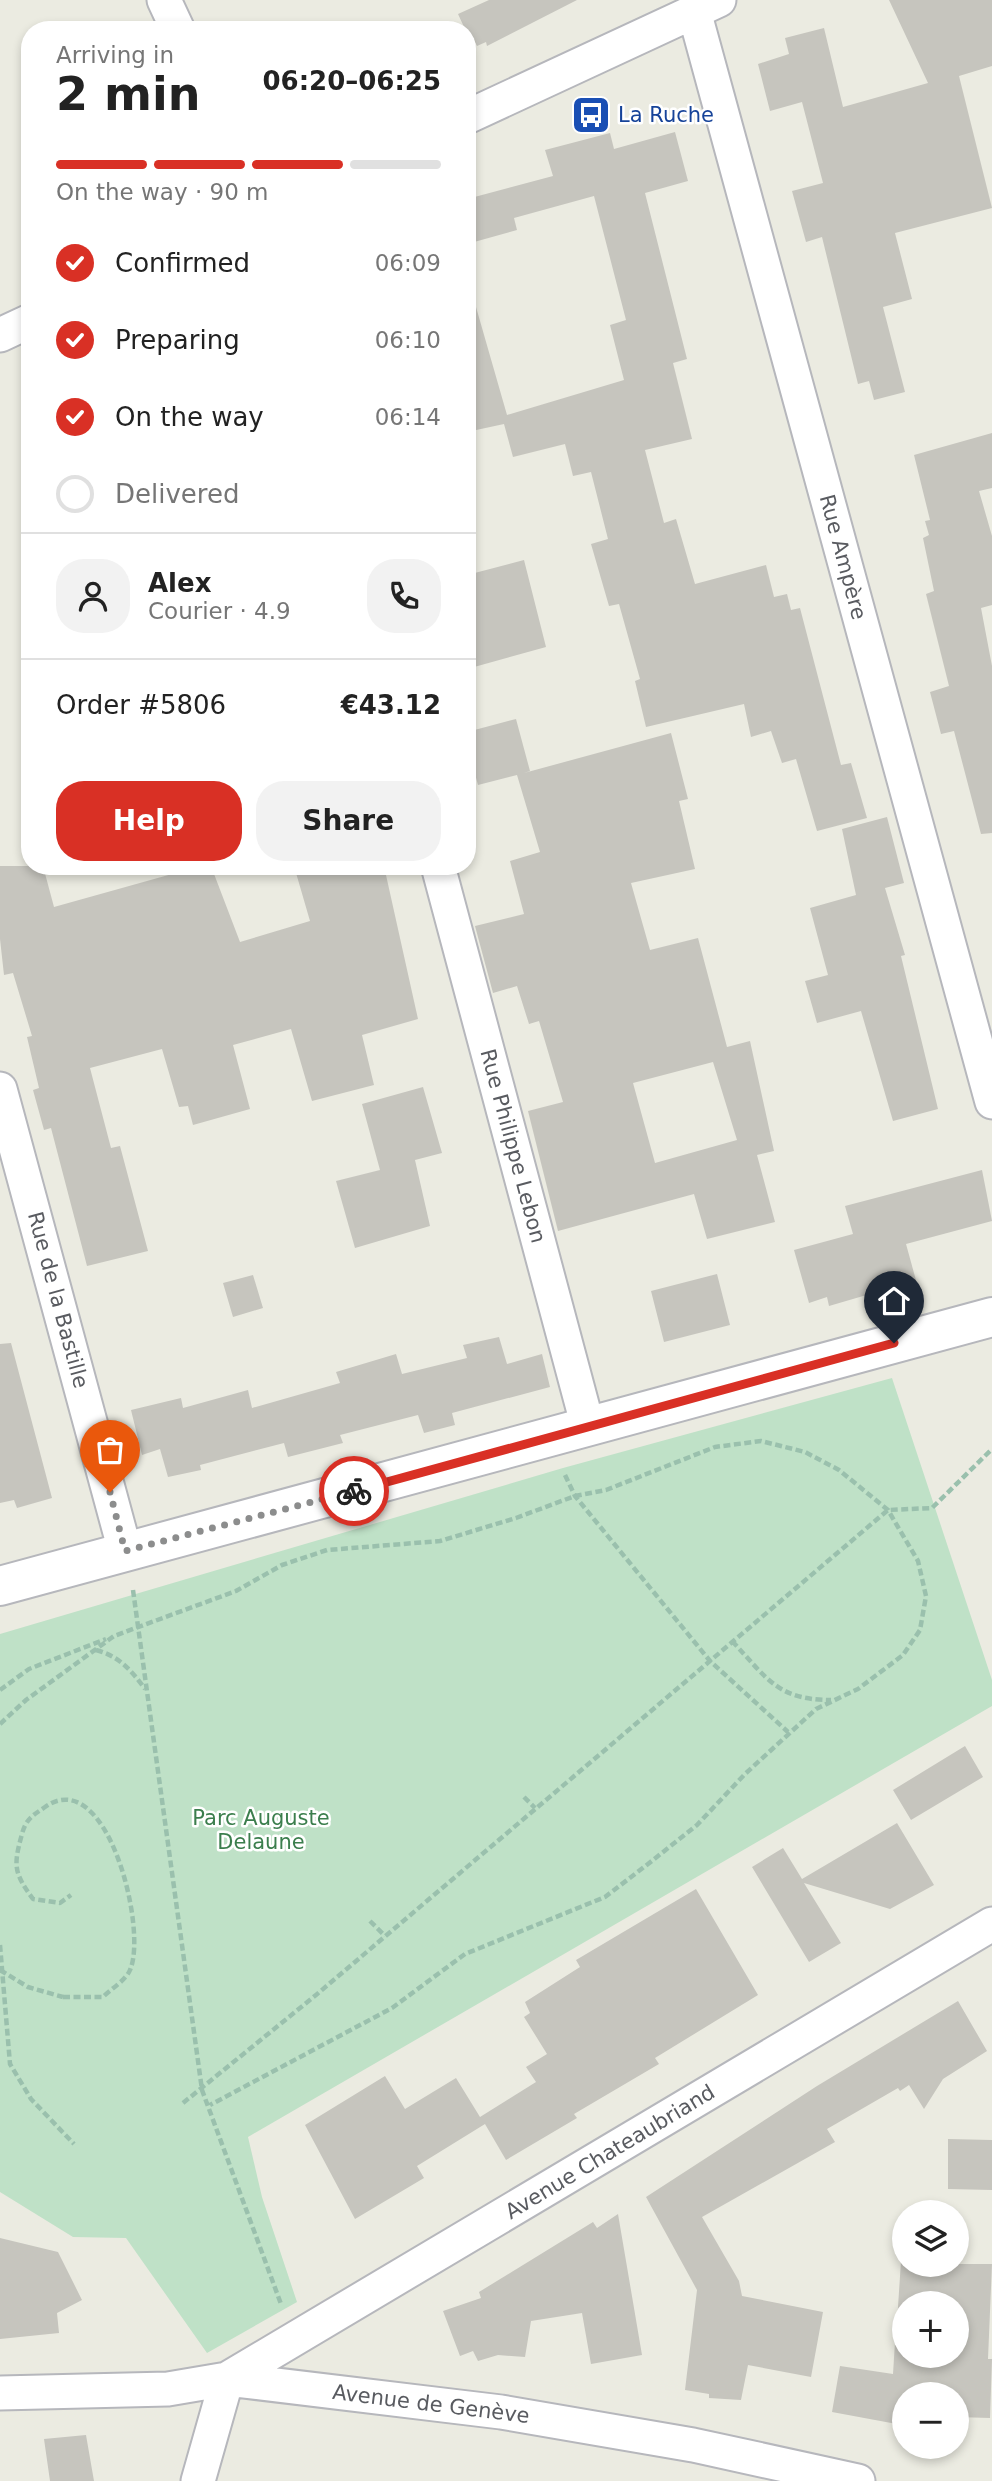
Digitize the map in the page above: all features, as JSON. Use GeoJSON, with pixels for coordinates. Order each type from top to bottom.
{"type":"FeatureCollection","features":[{"type":"Feature","properties":{"kind":"street"},"geometry":{"type":"LineString","coordinates":[[164,0],[174,21]]}},
{"type":"Feature","properties":{"kind":"street"},"geometry":{"type":"LineString","coordinates":[[476,113],[706,6]]}},
{"type":"Feature","properties":{"kind":"street","name":"Rue Ampère"},"geometry":{"type":"LineString","coordinates":[[706,6],[992,1102]]}},
{"type":"Feature","properties":{"kind":"street"},"geometry":{"type":"LineString","coordinates":[[0,335],[21,325]]}},
{"type":"Feature","properties":{"kind":"street","name":"Rue Philippe Lebon"},"geometry":{"type":"LineString","coordinates":[[440,875],[572,1431]]}},
{"type":"Feature","properties":{"kind":"street","name":"Rue de la Bastille"},"geometry":{"type":"LineString","coordinates":[[0,1089],[125,1551]]}},
{"type":"Feature","properties":{"kind":"street"},"geometry":{"type":"LineString","coordinates":[[0,1586],[992,1317]]}},
{"type":"Feature","properties":{"kind":"street","name":"Avenue Chateaubriand"},"geometry":{"type":"LineString","coordinates":[[228,2379],[992,1923]]}},
{"type":"Feature","properties":{"kind":"street"},"geometry":{"type":"LineString","coordinates":[[198,2481],[228,2379]]}},
{"type":"Feature","properties":{"kind":"street","name":"Avenue de Genève"},"geometry":{"type":"LineString","coordinates":[[0,2393],[168,2389],[228,2379],[501,2412],[693,2445],[858,2481]]}},
{"type":"Feature","properties":{"kind":"path"},"geometry":{"type":"LineString","coordinates":[[572,1431],[563,1468],[575,1496],[710,1661],[788,1732]]}},
{"type":"Feature","properties":{"kind":"path"},"geometry":{"type":"LineString","coordinates":[[0,1690],[29,1669],[236,1591],[282,1565],[327,1550],[440,1541],[516,1518],[575,1496],[606,1490],[652,1475],[715,1447],[761,1441],[805,1452],[839,1469],[888,1510],[918,1561],[926,1596],[920,1630],[903,1655],[858,1689],[816,1709],[788,1732],[697,1825],[605,1897],[465,1954],[391,2008],[210,2105]]}},
{"type":"Feature","properties":{"kind":"path"},"geometry":{"type":"LineString","coordinates":[[183,2103],[202,2090],[888,1510],[932,1508],[992,1449]]}},
{"type":"Feature","properties":{"kind":"path"},"geometry":{"type":"LineString","coordinates":[[125,1551],[138,1627],[202,2090],[210,2105],[283,2310],[302,2335]]}},
{"type":"Feature","properties":{"kind":"path"},"geometry":{"type":"LineString","coordinates":[[0,1724],[26,1700],[114,1636]]}},
{"type":"Feature","properties":{"kind":"path"},"geometry":{"type":"LineString","coordinates":[[732,1640],[783,1693],[808,1700],[836,1700]]}},
{"type":"Feature","properties":{"kind":"path"},"geometry":{"type":"LineString","coordinates":[[95,1650],[113,1655],[131,1670],[146,1691]]}},
{"type":"Feature","properties":{"kind":"path"},"geometry":{"type":"LineString","coordinates":[[524,1797],[535,1808]]}},
{"type":"Feature","properties":{"kind":"path"},"geometry":{"type":"LineString","coordinates":[[0,1970],[28,1987],[63,1997],[103,1997],[130,1972],[136,1940],[128,1891],[118,1854],[96,1816],[77,1801],[54,1800],[26,1820],[18,1848],[17,1877],[33,1899],[60,1903],[71,1895]]}},
{"type":"Feature","properties":{"kind":"path"},"geometry":{"type":"LineString","coordinates":[[370,1921],[385,1936]]}},
{"type":"Feature","properties":{"kind":"path"},"geometry":{"type":"LineString","coordinates":[[0,1945],[10,2064],[31,2099],[74,2144]]}},
{"type":"Feature","properties":{"kind":"green space","name":"Parc Auguste Delaune"},"geometry":{"type":"Polygon","coordinates":[[[892,1378],[992,1680],[992,1706],[248,2137],[262,2197],[297,2302],[207,2353],[126,2238],[73,2237],[0,2192],[0,1634],[563,1468],[892,1378]]]}},
{"type":"Feature","properties":{"kind":"building"},"geometry":{"type":"Polygon","coordinates":[[[489,0],[577,0],[487,46],[486,42],[477,46],[476,44],[476,21],[461,21],[458,14],[489,0]]]}},
{"type":"Feature","properties":{"kind":"building"},"geometry":{"type":"Polygon","coordinates":[[[889,0],[992,0],[992,66],[959,76],[992,208],[895,233],[912,299],[883,307],[905,392],[874,400],[869,381],[858,384],[822,237],[806,242],[792,191],[823,183],[802,102],[770,111],[758,64],[789,54],[785,38],[824,28],[843,107],[928,83],[889,0]]]}},
{"type":"Feature","properties":{"kind":"building"},"geometry":{"type":"Polygon","coordinates":[[[675,132],[688,181],[645,193],[687,359],[673,363],[692,439],[645,450],[664,523],[676,519],[695,584],[766,565],[774,597],[787,594],[791,610],[800,608],[841,765],[851,763],[867,818],[817,831],[796,759],[782,763],[771,731],[751,737],[744,704],[646,727],[635,681],[640,679],[619,604],[609,606],[591,544],[608,539],[591,472],[573,476],[565,444],[513,457],[504,424],[476,430],[476,307],[507,415],[624,380],[610,325],[626,320],[594,196],[514,218],[517,230],[476,241],[476,197],[553,176],[545,150],[610,133],[614,149],[675,132]]]}},
{"type":"Feature","properties":{"kind":"building"},"geometry":{"type":"Polygon","coordinates":[[[992,433],[992,488],[979,491],[992,536],[992,605],[981,608],[992,666],[992,833],[981,834],[954,731],[941,734],[930,692],[949,686],[926,594],[934,591],[923,538],[929,535],[925,521],[930,520],[914,455],[992,433]]]}},
{"type":"Feature","properties":{"kind":"building"},"geometry":{"type":"Polygon","coordinates":[[[524,560],[546,647],[476,666],[476,573],[524,560]]]}},
{"type":"Feature","properties":{"kind":"building"},"geometry":{"type":"Polygon","coordinates":[[[516,719],[530,771],[524,773],[671,733],[688,799],[679,801],[695,869],[631,883],[650,950],[698,938],[727,1047],[750,1041],[774,1151],[757,1155],[775,1222],[707,1239],[694,1194],[558,1231],[528,1111],[563,1102],[539,1021],[529,1024],[517,986],[493,993],[475,926],[524,914],[510,861],[540,852],[517,775],[478,785],[476,730],[516,719]],[[713,1062],[633,1083],[655,1163],[737,1140],[713,1062]]]}},
{"type":"Feature","properties":{"kind":"building"},"geometry":{"type":"Polygon","coordinates":[[[887,817],[904,883],[885,888],[905,955],[901,956],[938,1109],[893,1121],[861,1011],[817,1023],[805,981],[828,975],[810,908],[856,895],[842,829],[887,817]]]}},
{"type":"Feature","properties":{"kind":"building"},"geometry":{"type":"Polygon","coordinates":[[[0,866],[21,866],[21,875],[45,875],[54,907],[168,875],[214,875],[240,942],[310,921],[297,875],[386,875],[418,1019],[362,1035],[374,1085],[312,1101],[291,1029],[233,1045],[250,1109],[193,1125],[188,1106],[179,1107],[162,1049],[90,1068],[111,1148],[120,1146],[148,1251],[87,1266],[51,1128],[44,1130],[33,1090],[39,1088],[27,1037],[32,1036],[13,973],[4,975],[0,939],[0,866]]]}},
{"type":"Feature","properties":{"kind":"building"},"geometry":{"type":"Polygon","coordinates":[[[423,1087],[442,1153],[415,1160],[430,1226],[355,1248],[336,1181],[380,1170],[362,1104],[423,1087]]]}},
{"type":"Feature","properties":{"kind":"building"},"geometry":{"type":"Polygon","coordinates":[[[982,1170],[992,1221],[906,1244],[922,1302],[876,1316],[870,1294],[829,1306],[827,1297],[809,1303],[794,1250],[853,1234],[845,1206],[982,1170]]]}},
{"type":"Feature","properties":{"kind":"building"},"geometry":{"type":"Polygon","coordinates":[[[717,1274],[730,1325],[664,1342],[651,1291],[717,1274]]]}},
{"type":"Feature","properties":{"kind":"building"},"geometry":{"type":"Polygon","coordinates":[[[253,1275],[263,1308],[233,1317],[223,1283],[253,1275]]]}},
{"type":"Feature","properties":{"kind":"building"},"geometry":{"type":"Polygon","coordinates":[[[499,1337],[507,1364],[542,1354],[550,1387],[452,1413],[455,1425],[424,1433],[418,1415],[340,1435],[343,1443],[288,1457],[284,1443],[200,1465],[201,1470],[168,1477],[160,1449],[142,1455],[131,1410],[181,1398],[183,1408],[248,1390],[252,1408],[340,1383],[336,1372],[396,1354],[402,1374],[467,1358],[463,1345],[499,1337]]]}},
{"type":"Feature","properties":{"kind":"building"},"geometry":{"type":"Polygon","coordinates":[[[11,1343],[52,1498],[17,1508],[14,1500],[0,1503],[0,1344],[11,1343]]]}},
{"type":"Feature","properties":{"kind":"building"},"geometry":{"type":"Polygon","coordinates":[[[965,1746],[983,1777],[911,1820],[893,1790],[965,1746]]]}},
{"type":"Feature","properties":{"kind":"building"},"geometry":{"type":"Polygon","coordinates":[[[897,1823],[934,1885],[890,1909],[804,1883],[841,1943],[809,1962],[752,1867],[783,1848],[802,1879],[897,1823]]]}},
{"type":"Feature","properties":{"kind":"building"},"geometry":{"type":"Polygon","coordinates":[[[696,1889],[758,1995],[655,2058],[659,2064],[574,2114],[577,2118],[506,2160],[485,2124],[417,2166],[424,2178],[355,2219],[305,2125],[385,2076],[405,2109],[456,2078],[480,2117],[536,2082],[526,2067],[547,2054],[524,2017],[530,2013],[525,2002],[580,1967],[576,1960],[696,1889]]]}},
{"type":"Feature","properties":{"kind":"building"},"geometry":{"type":"Polygon","coordinates":[[[958,2001],[987,2051],[943,2079],[924,2109],[909,2085],[900,2091],[898,2088],[827,2129],[835,2142],[702,2217],[739,2281],[742,2296],[823,2312],[811,2377],[748,2365],[741,2400],[709,2398],[709,2394],[685,2390],[697,2290],[646,2197],[817,2086],[958,2001]]]}},
{"type":"Feature","properties":{"kind":"building"},"geometry":{"type":"Polygon","coordinates":[[[948,2139],[992,2140],[992,2190],[948,2189],[948,2139]]]}},
{"type":"Feature","properties":{"kind":"building"},"geometry":{"type":"Polygon","coordinates":[[[618,2214],[642,2355],[591,2364],[582,2313],[531,2321],[525,2357],[498,2355],[478,2361],[473,2351],[460,2356],[443,2311],[481,2298],[479,2292],[593,2222],[597,2228],[618,2214]]]}},
{"type":"Feature","properties":{"kind":"building"},"geometry":{"type":"Polygon","coordinates":[[[0,2238],[58,2252],[82,2300],[57,2313],[59,2333],[0,2339],[0,2238]]]}},
{"type":"Feature","properties":{"kind":"building"},"geometry":{"type":"Polygon","coordinates":[[[969,2264],[992,2264],[988,2359],[992,2359],[990,2418],[969,2417],[969,2382],[892,2382],[892,2423],[832,2412],[840,2366],[893,2374],[893,2368],[969,2368],[969,2291],[899,2291],[900,2277],[969,2277],[969,2264]]]}},
{"type":"Feature","properties":{"kind":"building"},"geometry":{"type":"Polygon","coordinates":[[[86,2435],[94,2481],[50,2481],[44,2439],[86,2435]]]}},
{"type":"Feature","properties":{"kind":"way so far"},"geometry":{"type":"LineString","coordinates":[[110,1492],[125,1551],[354,1491]]}},
{"type":"Feature","properties":{"kind":"place","name":"La Ruche"},"geometry":{"type":"Point","coordinates":[591,115]}},
{"type":"Feature","properties":{"kind":"route"},"geometry":{"type":"LineString","coordinates":[[354,1491],[894,1343]]}}]}
